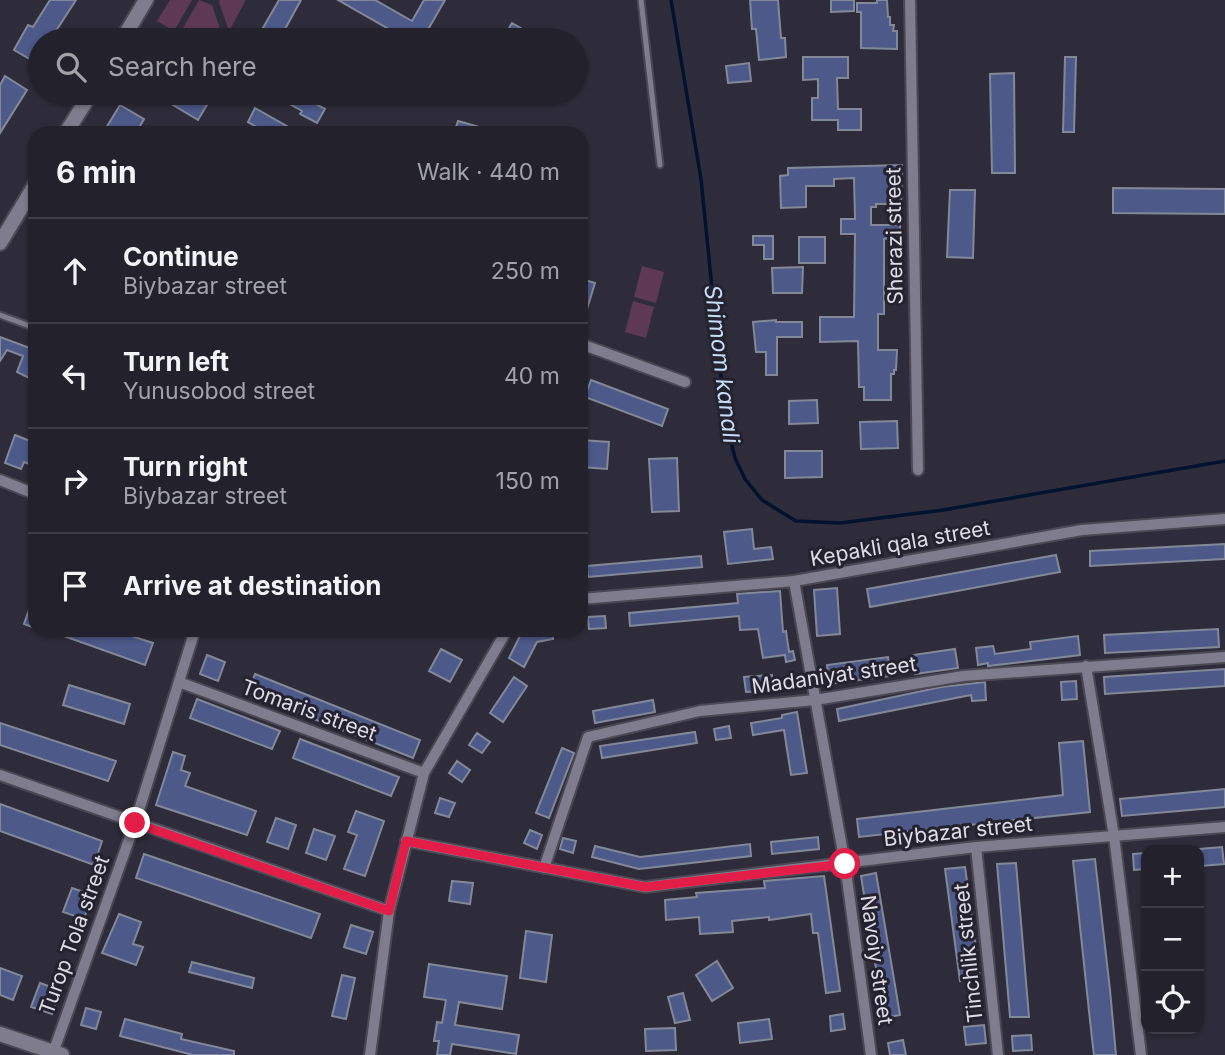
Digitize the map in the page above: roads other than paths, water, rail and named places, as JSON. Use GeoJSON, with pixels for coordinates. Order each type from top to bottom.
{"type":"FeatureCollection","features":[{"type":"Feature","properties":{"kind":"street"},"geometry":{"type":"LineString","coordinates":[[129,28],[146,0]]}},
{"type":"Feature","properties":{"kind":"street","name":"Sherazi street"},"geometry":{"type":"LineString","coordinates":[[909,0],[918,470]]}},
{"type":"Feature","properties":{"kind":"street"},"geometry":{"type":"LineString","coordinates":[[70,126],[84,105]]}},
{"type":"Feature","properties":{"kind":"street"},"geometry":{"type":"LineString","coordinates":[[0,243],[28,197]]}},
{"type":"Feature","properties":{"kind":"street"},"geometry":{"type":"LineString","coordinates":[[588,347],[685,382]]}},
{"type":"Feature","properties":{"kind":"street"},"geometry":{"type":"LineString","coordinates":[[0,480],[28,491]]}},
{"type":"Feature","properties":{"kind":"street","name":"Kepakli qala street"},"geometry":{"type":"LineString","coordinates":[[588,598],[794,581],[1082,530],[1225,519]]}},
{"type":"Feature","properties":{"kind":"street","name":"Navoiy street"},"geometry":{"type":"LineString","coordinates":[[794,581],[845,864],[871,1055]]}},
{"type":"Feature","properties":{"kind":"street","name":"Turop Tola street"},"geometry":{"type":"LineString","coordinates":[[57,1054],[135,823],[193,637]]}},
{"type":"Feature","properties":{"kind":"street"},"geometry":{"type":"LineString","coordinates":[[370,1055],[389,911],[424,774],[503,637]]}},
{"type":"Feature","properties":{"kind":"street","name":"Madaniyat street"},"geometry":{"type":"LineString","coordinates":[[544,868],[588,737],[700,711],[815,700],[962,676],[1225,657]]}},
{"type":"Feature","properties":{"kind":"street"},"geometry":{"type":"LineString","coordinates":[[1086,666],[1114,836],[1141,1055]]}},
{"type":"Feature","properties":{"kind":"street","name":"Tomaris street"},"geometry":{"type":"LineString","coordinates":[[179,682],[424,774]]}},
{"type":"Feature","properties":{"kind":"street"},"geometry":{"type":"LineString","coordinates":[[0,775],[389,911]]}},
{"type":"Feature","properties":{"kind":"street","name":"Biybazar street"},"geometry":{"type":"LineString","coordinates":[[406,841],[645,887],[976,847],[1225,827]]}},
{"type":"Feature","properties":{"kind":"street","name":"Tinchlik street"},"geometry":{"type":"LineString","coordinates":[[976,847],[998,1055]]}},
{"type":"Feature","properties":{"kind":"street"},"geometry":{"type":"LineString","coordinates":[[0,1034],[57,1054]]}},
{"type":"Feature","properties":{"kind":"lane"},"geometry":{"type":"LineString","coordinates":[[641,0],[660,165]]}},
{"type":"Feature","properties":{"kind":"lane"},"geometry":{"type":"LineString","coordinates":[[0,315],[28,325]]}},
{"type":"Feature","properties":{"kind":"waterway","name":"Shimom kanali"},"geometry":{"type":"LineString","coordinates":[[671,0],[701,179],[725,417],[735,458],[745,479],[762,500],[796,521],[840,523],[943,510],[1225,461]]}}]}
